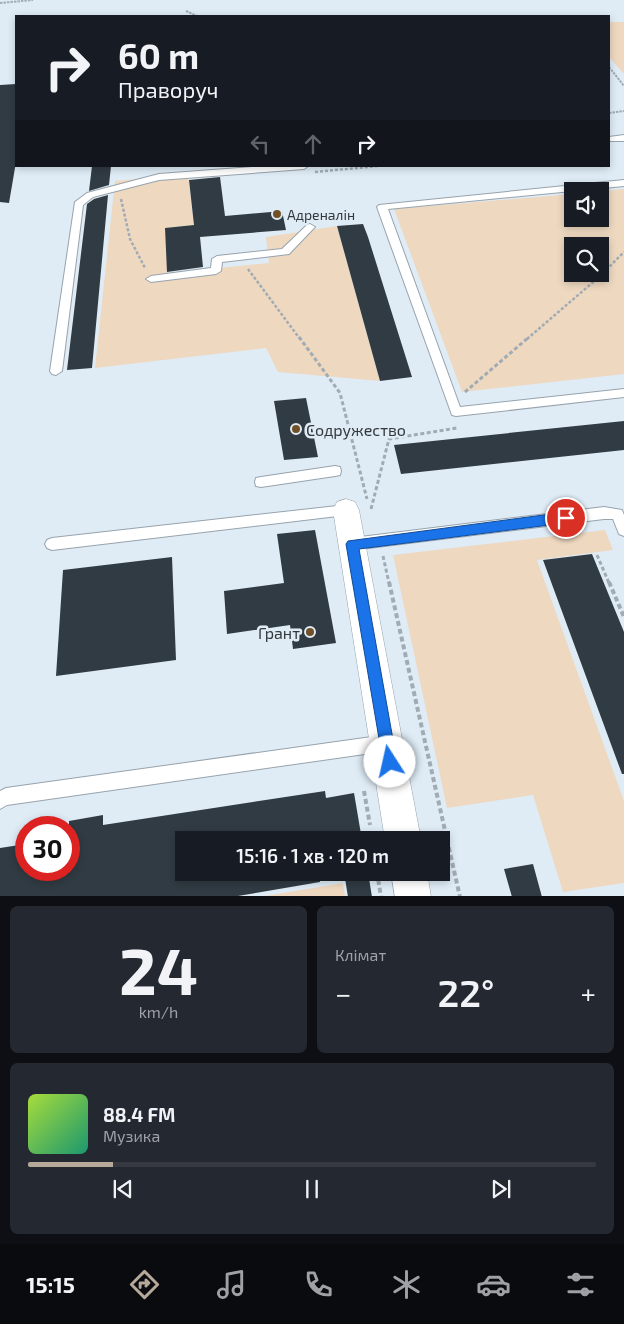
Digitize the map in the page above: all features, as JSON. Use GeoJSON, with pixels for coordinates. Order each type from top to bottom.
{"type":"FeatureCollection","features":[{"type":"Feature","properties":{"kind":"street"},"geometry":{"type":"LineString","coordinates":[[346,510],[366,543],[386,743],[401,831]]}},
{"type":"Feature","properties":{"kind":"street"},"geometry":{"type":"LineString","coordinates":[[410,881],[413,896]]}},
{"type":"Feature","properties":{"kind":"lane"},"geometry":{"type":"LineString","coordinates":[[610,139],[624,138]]}},
{"type":"Feature","properties":{"kind":"lane"},"geometry":{"type":"LineString","coordinates":[[56,371],[78,204],[90,194],[159,177],[305,169]]}},
{"type":"Feature","properties":{"kind":"lane"},"geometry":{"type":"LineString","coordinates":[[624,183],[382,206],[456,412],[624,393]]}},
{"type":"Feature","properties":{"kind":"lane"},"geometry":{"type":"LineString","coordinates":[[151,280],[216,271],[217,258],[285,252],[310,227]]}},
{"type":"Feature","properties":{"kind":"lane"},"geometry":{"type":"LineString","coordinates":[[261,482],[335,471]]}},
{"type":"Feature","properties":{"kind":"lane"},"geometry":{"type":"LineString","coordinates":[[52,544],[346,510]]}},
{"type":"Feature","properties":{"kind":"lane"},"geometry":{"type":"LineString","coordinates":[[366,543],[604,513],[617,514],[624,530]]}},
{"type":"Feature","properties":{"kind":"lane"},"geometry":{"type":"LineString","coordinates":[[0,800],[6,797],[386,743]]}},
{"type":"Feature","properties":{"kind":"path"},"geometry":{"type":"LineString","coordinates":[[0,2],[33,0]]}},
{"type":"Feature","properties":{"kind":"path"},"geometry":{"type":"LineString","coordinates":[[186,11],[195,15]]}},
{"type":"Feature","properties":{"kind":"path"},"geometry":{"type":"LineString","coordinates":[[610,69],[624,86]]}},
{"type":"Feature","properties":{"kind":"path"},"geometry":{"type":"LineString","coordinates":[[610,113],[624,111]]}},
{"type":"Feature","properties":{"kind":"path"},"geometry":{"type":"LineString","coordinates":[[305,169],[354,167]]}},
{"type":"Feature","properties":{"kind":"path"},"geometry":{"type":"LineString","coordinates":[[118,187],[130,239],[151,280]]}},
{"type":"Feature","properties":{"kind":"path"},"geometry":{"type":"LineString","coordinates":[[453,402],[600,277],[624,252]]}},
{"type":"Feature","properties":{"kind":"path"},"geometry":{"type":"LineString","coordinates":[[239,257],[340,394],[370,512],[389,439],[461,428]]}},
{"type":"Feature","properties":{"kind":"path"},"geometry":{"type":"LineString","coordinates":[[366,543],[460,896]]}},
{"type":"Feature","properties":{"kind":"path"},"geometry":{"type":"LineString","coordinates":[[597,556],[624,617]]}},
{"type":"Feature","properties":{"kind":"path"},"geometry":{"type":"LineString","coordinates":[[364,791],[370,830]]}},
{"type":"Feature","properties":{"kind":"path"},"geometry":{"type":"LineString","coordinates":[[379,881],[381,896]]}},
{"type":"Feature","properties":{"kind":"shaded area"},"geometry":{"type":"Polygon","coordinates":[[[610,22],[624,22],[624,74],[610,58],[610,22]]]}},
{"type":"Feature","properties":{"kind":"shaded area"},"geometry":{"type":"Polygon","coordinates":[[[188,174],[194,225],[165,228],[168,273],[269,263],[266,237],[337,226],[380,381],[278,372],[266,348],[95,368],[115,181],[188,174]]]}},
{"type":"Feature","properties":{"kind":"shaded area"},"geometry":{"type":"Polygon","coordinates":[[[624,189],[624,374],[462,392],[394,209],[564,195],[564,227],[609,227],[609,190],[624,189]]]}},
{"type":"Feature","properties":{"kind":"shaded area"},"geometry":{"type":"Polygon","coordinates":[[[605,530],[613,550],[537,560],[624,801],[624,883],[563,892],[533,795],[447,808],[393,555],[605,530]]]}},
{"type":"Feature","properties":{"kind":"shaded area"},"geometry":{"type":"Polygon","coordinates":[[[343,883],[345,896],[265,896],[343,883]]]}},
{"type":"Feature","properties":{"kind":"building"},"geometry":{"type":"Polygon","coordinates":[[[15,84],[15,167],[9,203],[0,202],[0,85],[15,84]]]}},
{"type":"Feature","properties":{"kind":"building"},"geometry":{"type":"Polygon","coordinates":[[[92,167],[111,167],[109,185],[89,191],[92,167]]]}},
{"type":"Feature","properties":{"kind":"building"},"geometry":{"type":"Polygon","coordinates":[[[220,177],[225,216],[282,211],[286,230],[200,237],[203,267],[167,272],[165,228],[194,225],[189,180],[220,177]]]}},
{"type":"Feature","properties":{"kind":"building"},"geometry":{"type":"Polygon","coordinates":[[[108,195],[92,368],[67,370],[87,204],[94,199],[108,195]]]}},
{"type":"Feature","properties":{"kind":"building"},"geometry":{"type":"Polygon","coordinates":[[[363,224],[412,377],[380,381],[337,226],[363,224]]]}},
{"type":"Feature","properties":{"kind":"building","name":"Содружество"},"geometry":{"type":"Polygon","coordinates":[[[306,398],[318,457],[284,460],[274,401],[306,398]]]}},
{"type":"Feature","properties":{"kind":"building"},"geometry":{"type":"Polygon","coordinates":[[[624,421],[624,450],[401,474],[394,445],[624,421]]]}},
{"type":"Feature","properties":{"kind":"building"},"geometry":{"type":"Polygon","coordinates":[[[315,530],[336,643],[293,649],[290,625],[227,634],[224,591],[284,583],[277,534],[315,530]]]}},
{"type":"Feature","properties":{"kind":"building"},"geometry":{"type":"Polygon","coordinates":[[[592,554],[624,632],[624,774],[622,774],[543,560],[592,554]]]}},
{"type":"Feature","properties":{"kind":"building"},"geometry":{"type":"Polygon","coordinates":[[[172,557],[176,660],[56,676],[63,570],[172,557]]]}},
{"type":"Feature","properties":{"kind":"building"},"geometry":{"type":"Polygon","coordinates":[[[325,791],[326,798],[354,793],[360,831],[175,831],[175,881],[320,882],[238,896],[0,896],[0,848],[15,846],[15,881],[80,881],[80,819],[103,815],[103,825],[325,791]]]}},
{"type":"Feature","properties":{"kind":"building"},"geometry":{"type":"Polygon","coordinates":[[[533,864],[542,896],[512,896],[504,869],[533,864]]]}},
{"type":"Feature","properties":{"kind":"building"},"geometry":{"type":"Polygon","coordinates":[[[345,881],[369,881],[372,896],[348,896],[345,881]]]}},
{"type":"Feature","properties":{"kind":"place","name":"Адреналін"},"geometry":{"type":"Point","coordinates":[277,214]}},
{"type":"Feature","properties":{"kind":"place","name":"Содружество"},"geometry":{"type":"Point","coordinates":[296,429]}},
{"type":"Feature","properties":{"kind":"place","name":"Грант"},"geometry":{"type":"Point","coordinates":[310,632]}},
{"type":"Feature","properties":{"kind":"route"},"geometry":{"type":"LineString","coordinates":[[390,762],[352,544],[566,518]]}}]}
